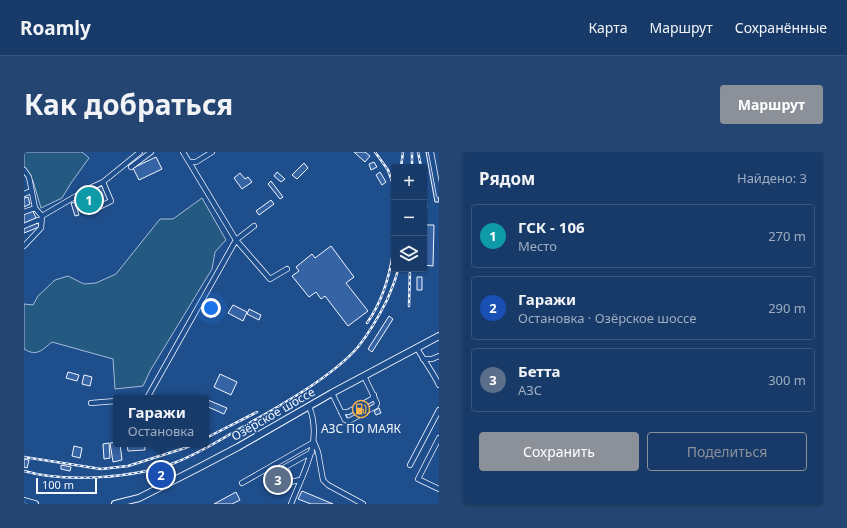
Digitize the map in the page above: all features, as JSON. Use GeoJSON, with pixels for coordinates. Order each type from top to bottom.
{"type":"FeatureCollection","features":[{"type":"Feature","properties":{"kind":"main road","name":"Озёрское шоссе"},"geometry":{"type":"LineString","coordinates":[[115,504],[139,498],[170,483],[238,447],[332,393],[439,336]]}},
{"type":"Feature","properties":{"kind":"main road"},"geometry":{"type":"LineString","coordinates":[[24,501],[35,504]]}},
{"type":"Feature","properties":{"kind":"street"},"geometry":{"type":"LineString","coordinates":[[24,226],[42,218],[88,189],[103,182],[140,152]]}},
{"type":"Feature","properties":{"kind":"street"},"geometry":{"type":"LineString","coordinates":[[131,167],[151,152]]}},
{"type":"Feature","properties":{"kind":"street"},"geometry":{"type":"LineString","coordinates":[[183,152],[236,240],[270,279],[287,269]]}},
{"type":"Feature","properties":{"kind":"street"},"geometry":{"type":"LineString","coordinates":[[190,162],[196,162],[212,152]]}},
{"type":"Feature","properties":{"kind":"street"},"geometry":{"type":"LineString","coordinates":[[430,152],[439,195]]}},
{"type":"Feature","properties":{"kind":"street"},"geometry":{"type":"LineString","coordinates":[[24,170],[35,208],[42,218],[39,232],[24,246]]}},
{"type":"Feature","properties":{"kind":"street"},"geometry":{"type":"LineString","coordinates":[[93,191],[99,207],[111,201],[103,182]]}},
{"type":"Feature","properties":{"kind":"street"},"geometry":{"type":"LineString","coordinates":[[24,194],[31,191]]}},
{"type":"Feature","properties":{"kind":"street"},"geometry":{"type":"LineString","coordinates":[[24,212],[35,208]]}},
{"type":"Feature","properties":{"kind":"street"},"geometry":{"type":"LineString","coordinates":[[148,395],[236,240],[254,226]]}},
{"type":"Feature","properties":{"kind":"street"},"geometry":{"type":"LineString","coordinates":[[417,348],[439,385]]}},
{"type":"Feature","properties":{"kind":"street"},"geometry":{"type":"LineString","coordinates":[[423,359],[432,359],[439,356]]}},
{"type":"Feature","properties":{"kind":"street"},"geometry":{"type":"LineString","coordinates":[[332,393],[345,420],[348,421],[376,406],[377,403],[374,395],[364,376]]}},
{"type":"Feature","properties":{"kind":"street"},"geometry":{"type":"LineString","coordinates":[[341,412],[348,412],[354,409],[372,399],[374,395]]}},
{"type":"Feature","properties":{"kind":"street"},"geometry":{"type":"LineString","coordinates":[[91,403],[113,401]]}},
{"type":"Feature","properties":{"kind":"street"},"geometry":{"type":"LineString","coordinates":[[291,504],[312,452],[314,442],[314,425],[309,406]]}},
{"type":"Feature","properties":{"kind":"street"},"geometry":{"type":"LineString","coordinates":[[410,465],[439,410]]}},
{"type":"Feature","properties":{"kind":"street"},"geometry":{"type":"LineString","coordinates":[[439,438],[418,479],[439,489]]}},
{"type":"Feature","properties":{"kind":"street"},"geometry":{"type":"LineString","coordinates":[[242,483],[314,442]]}},
{"type":"Feature","properties":{"kind":"street"},"geometry":{"type":"LineString","coordinates":[[314,442],[318,452],[323,480],[363,504]]}},
{"type":"Feature","properties":{"kind":"street"},"geometry":{"type":"LineString","coordinates":[[300,480],[285,483],[278,471],[312,452]]}},
{"type":"Feature","properties":{"kind":"shaded area"},"geometry":{"type":"Polygon","coordinates":[[[24,152],[82,152],[89,158],[62,198],[41,208],[33,181],[24,167],[24,152]]]}},
{"type":"Feature","properties":{"kind":"shaded area"},"geometry":{"type":"Polygon","coordinates":[[[202,198],[226,240],[215,252],[212,269],[150,371],[143,386],[115,389],[113,359],[52,342],[39,352],[32,352],[24,349],[24,304],[33,305],[38,296],[55,280],[68,276],[84,284],[96,283],[116,274],[160,219],[173,219],[202,198]]]}},
{"type":"Feature","properties":{"kind":"building"},"geometry":{"type":"Polygon","coordinates":[[[354,152],[365,152],[370,156],[365,162],[354,152]]]}},
{"type":"Feature","properties":{"kind":"building"},"geometry":{"type":"Polygon","coordinates":[[[426,152],[431,152],[439,202],[435,202],[426,152]]]}},
{"type":"Feature","properties":{"kind":"building"},"geometry":{"type":"Polygon","coordinates":[[[156,157],[162,169],[139,180],[133,168],[156,157]]]}},
{"type":"Feature","properties":{"kind":"building"},"geometry":{"type":"Polygon","coordinates":[[[374,162],[377,167],[371,170],[369,164],[374,162]]]}},
{"type":"Feature","properties":{"kind":"building"},"geometry":{"type":"Polygon","coordinates":[[[304,163],[308,168],[297,179],[292,175],[304,163]]]}},
{"type":"Feature","properties":{"kind":"building"},"geometry":{"type":"Polygon","coordinates":[[[277,172],[285,179],[281,182],[274,176],[277,172]]]}},
{"type":"Feature","properties":{"kind":"building"},"geometry":{"type":"Polygon","coordinates":[[[380,172],[386,182],[382,185],[376,175],[380,172]]]}},
{"type":"Feature","properties":{"kind":"building"},"geometry":{"type":"Polygon","coordinates":[[[240,173],[245,179],[248,177],[252,182],[242,189],[234,178],[240,173]]]}},
{"type":"Feature","properties":{"kind":"building"},"geometry":{"type":"Polygon","coordinates":[[[271,181],[283,197],[280,199],[268,184],[271,181]]]}},
{"type":"Feature","properties":{"kind":"building"},"geometry":{"type":"Polygon","coordinates":[[[102,186],[109,201],[101,204],[95,189],[102,186]]]}},
{"type":"Feature","properties":{"kind":"building"},"geometry":{"type":"Polygon","coordinates":[[[91,191],[97,206],[88,209],[82,194],[91,191]]]}},
{"type":"Feature","properties":{"kind":"building"},"geometry":{"type":"Polygon","coordinates":[[[28,197],[30,204],[24,207],[24,198],[28,197]]]}},
{"type":"Feature","properties":{"kind":"building"},"geometry":{"type":"Polygon","coordinates":[[[271,200],[274,204],[259,215],[256,211],[271,200]]]}},
{"type":"Feature","properties":{"kind":"building"},"geometry":{"type":"Polygon","coordinates":[[[75,202],[79,215],[75,216],[71,203],[75,202]]]}},
{"type":"Feature","properties":{"kind":"building"},"geometry":{"type":"Polygon","coordinates":[[[33,211],[36,218],[24,223],[24,214],[33,211]]]}},
{"type":"Feature","properties":{"kind":"building"},"geometry":{"type":"Polygon","coordinates":[[[38,223],[39,227],[24,233],[24,228],[38,223]]]}},
{"type":"Feature","properties":{"kind":"building"},"geometry":{"type":"Polygon","coordinates":[[[427,225],[434,225],[433,266],[427,265],[427,225]]]}},
{"type":"Feature","properties":{"kind":"building"},"geometry":{"type":"Polygon","coordinates":[[[331,246],[354,277],[346,283],[368,311],[348,326],[325,296],[321,299],[316,292],[309,297],[292,276],[299,271],[296,267],[312,254],[315,258],[331,246]]]}},
{"type":"Feature","properties":{"kind":"building"},"geometry":{"type":"Polygon","coordinates":[[[417,277],[422,277],[422,290],[417,290],[417,277]]]}},
{"type":"Feature","properties":{"kind":"building"},"geometry":{"type":"Polygon","coordinates":[[[233,305],[247,312],[243,321],[228,313],[233,305]]]}},
{"type":"Feature","properties":{"kind":"building"},"geometry":{"type":"Polygon","coordinates":[[[249,309],[261,315],[259,320],[247,314],[249,309]]]}},
{"type":"Feature","properties":{"kind":"building"},"geometry":{"type":"Polygon","coordinates":[[[389,316],[393,319],[372,352],[368,349],[389,316]]]}},
{"type":"Feature","properties":{"kind":"building"},"geometry":{"type":"Polygon","coordinates":[[[68,372],[79,375],[77,381],[66,378],[68,372]]]}},
{"type":"Feature","properties":{"kind":"building"},"geometry":{"type":"Polygon","coordinates":[[[220,374],[237,382],[231,395],[214,387],[220,374]]]}},
{"type":"Feature","properties":{"kind":"building"},"geometry":{"type":"Polygon","coordinates":[[[84,375],[92,377],[90,386],[82,384],[84,375]]]}},
{"type":"Feature","properties":{"kind":"building"},"geometry":{"type":"Polygon","coordinates":[[[209,400],[227,408],[224,414],[209,407],[209,400]]]}},
{"type":"Feature","properties":{"kind":"building","name":"АЗС ПО МАЯК"},"geometry":{"type":"Polygon","coordinates":[[[374,400],[376,403],[348,419],[346,415],[374,400]]]}},
{"type":"Feature","properties":{"kind":"building"},"geometry":{"type":"Polygon","coordinates":[[[379,408],[381,413],[376,415],[374,411],[379,408]]]}},
{"type":"Feature","properties":{"kind":"building"},"geometry":{"type":"Polygon","coordinates":[[[113,442],[113,447],[120,447],[122,460],[113,462],[110,443],[113,442]]]}},
{"type":"Feature","properties":{"kind":"building"},"geometry":{"type":"Polygon","coordinates":[[[109,443],[110,458],[104,459],[103,444],[109,443]]]}},
{"type":"Feature","properties":{"kind":"building"},"geometry":{"type":"Polygon","coordinates":[[[74,446],[82,448],[80,458],[72,456],[74,446]]]}},
{"type":"Feature","properties":{"kind":"building"},"geometry":{"type":"Polygon","coordinates":[[[127,447],[145,447],[145,450],[128,451],[127,447]]]}},
{"type":"Feature","properties":{"kind":"building"},"geometry":{"type":"Polygon","coordinates":[[[24,459],[29,460],[27,468],[24,467],[24,459]]]}},
{"type":"Feature","properties":{"kind":"building"},"geometry":{"type":"Polygon","coordinates":[[[61,465],[71,467],[70,471],[61,469],[61,465]]]}},
{"type":"Feature","properties":{"kind":"building"},"geometry":{"type":"Polygon","coordinates":[[[289,469],[292,476],[285,480],[281,473],[289,469]]]}},
{"type":"Feature","properties":{"kind":"building"},"geometry":{"type":"Polygon","coordinates":[[[279,476],[282,482],[278,484],[275,478],[279,476]]]}},
{"type":"Feature","properties":{"kind":"building"},"geometry":{"type":"Polygon","coordinates":[[[302,491],[333,504],[311,504],[298,499],[302,491]]]}},
{"type":"Feature","properties":{"kind":"building"},"geometry":{"type":"Polygon","coordinates":[[[236,492],[240,500],[232,504],[214,504],[236,492]]]}},
{"type":"Feature","properties":{"kind":"railway"},"geometry":{"type":"LineString","coordinates":[[375,152],[388,170],[391,178]]}},
{"type":"Feature","properties":{"kind":"railway"},"geometry":{"type":"LineString","coordinates":[[401,164],[403,152]]}},
{"type":"Feature","properties":{"kind":"railway"},"geometry":{"type":"LineString","coordinates":[[412,152],[412,164]]}},
{"type":"Feature","properties":{"kind":"railway"},"geometry":{"type":"LineString","coordinates":[[418,152],[420,164]]}},
{"type":"Feature","properties":{"kind":"railway"},"geometry":{"type":"LineString","coordinates":[[367,323],[382,295],[391,265]]}},
{"type":"Feature","properties":{"kind":"railway"},"geometry":{"type":"LineString","coordinates":[[209,446],[275,409],[305,390],[347,358],[358,347],[370,330],[387,300],[397,272]]}},
{"type":"Feature","properties":{"kind":"railway"},"geometry":{"type":"LineString","coordinates":[[409,306],[410,272]]}},
{"type":"Feature","properties":{"kind":"railway"},"geometry":{"type":"LineString","coordinates":[[209,436],[257,412]]}},
{"type":"Feature","properties":{"kind":"railway"},"geometry":{"type":"LineString","coordinates":[[24,457],[101,469],[128,466],[187,447]]}},
{"type":"Feature","properties":{"kind":"railway"},"geometry":{"type":"LineString","coordinates":[[24,471],[41,475],[79,478],[120,475],[158,468],[174,463],[207,447]]}},
{"type":"Feature","properties":{"kind":"place","name":"ГСК - 106"},"geometry":{"type":"Point","coordinates":[89,200]}},
{"type":"Feature","properties":{"kind":"place","name":"АЗС ПО МАЯК"},"geometry":{"type":"Point","coordinates":[361,409]}},
{"type":"Feature","properties":{"kind":"place","name":"Гаражи"},"geometry":{"type":"Point","coordinates":[161,475]}},
{"type":"Feature","properties":{"kind":"place","name":"Бетта"},"geometry":{"type":"Point","coordinates":[278,480]}}]}
